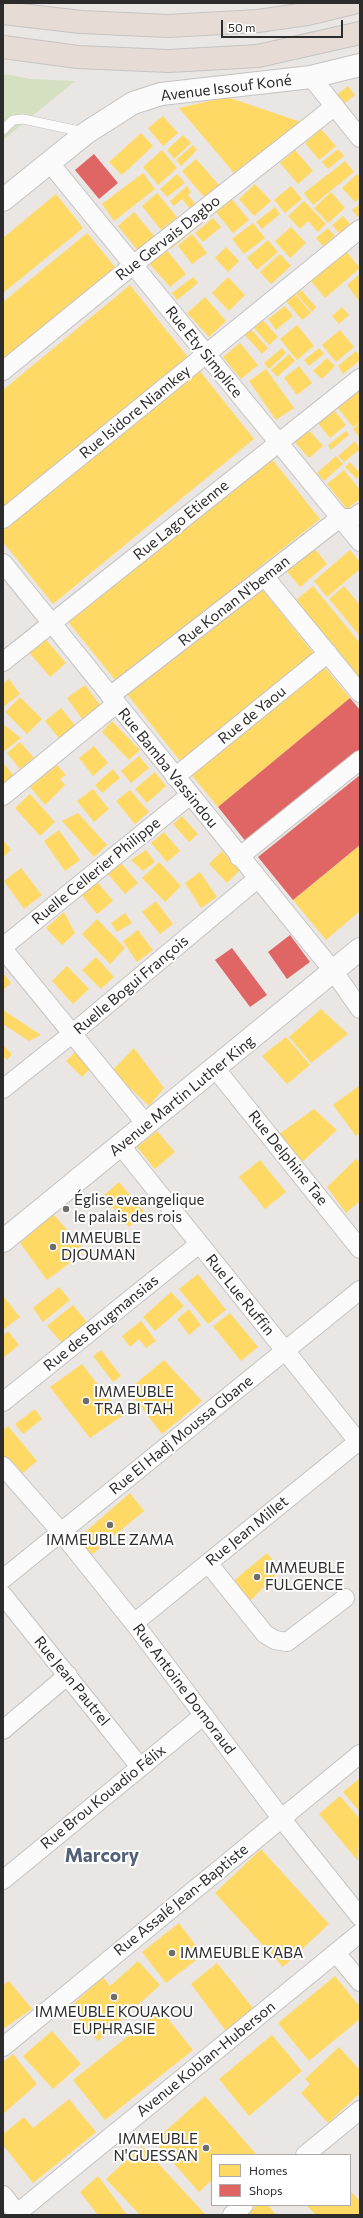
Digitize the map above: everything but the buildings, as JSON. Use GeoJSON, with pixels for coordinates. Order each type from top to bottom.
{"type":"FeatureCollection","features":[{"type":"Feature","properties":{"kind":"highway"},"geometry":{"type":"LineString","coordinates":[[3,13],[81,22],[168,26],[258,21],[307,14],[353,3]]}},
{"type":"Feature","properties":{"kind":"highway"},"geometry":{"type":"LineString","coordinates":[[3,47],[78,57],[168,61],[258,56],[360,33]]}},
{"type":"Feature","properties":{"kind":"street","name":"Avenue Issouf Koné"},"geometry":{"type":"LineString","coordinates":[[3,200],[48,162],[86,133],[133,103],[161,94],[311,77],[360,65]]}},
{"type":"Feature","properties":{"kind":"street"},"geometry":{"type":"LineString","coordinates":[[311,77],[360,138]]}},
{"type":"Feature","properties":{"kind":"street","name":"Rue Gervais Dagbo"},"geometry":{"type":"LineString","coordinates":[[3,372],[133,265],[335,106]]}},
{"type":"Feature","properties":{"kind":"street","name":"Rue Ety Simplice"},"geometry":{"type":"LineString","coordinates":[[48,162],[360,542]]}},
{"type":"Feature","properties":{"kind":"street","name":"Rue Isidore Niamkey"},"geometry":{"type":"LineString","coordinates":[[3,519],[360,229]]}},
{"type":"Feature","properties":{"kind":"street","name":"Rue Lago Etienne"},"geometry":{"type":"LineString","coordinates":[[3,662],[360,378]]}},
{"type":"Feature","properties":{"kind":"street","name":"Rue Konan N'beman"},"geometry":{"type":"LineString","coordinates":[[3,796],[113,700],[265,577],[340,518],[354,518],[360,513]]}},
{"type":"Feature","properties":{"kind":"street","name":"Rue Bamba Vassindou"},"geometry":{"type":"LineString","coordinates":[[3,563],[189,796],[334,972],[360,1009]]}},
{"type":"Feature","properties":{"kind":"street"},"geometry":{"type":"LineString","coordinates":[[265,577],[360,693]]}},
{"type":"Feature","properties":{"kind":"street","name":"Rue de Yaou"},"geometry":{"type":"LineString","coordinates":[[175,777],[328,653]]}},
{"type":"Feature","properties":{"kind":"street"},"geometry":{"type":"LineString","coordinates":[[239,857],[360,760]]}},
{"type":"Feature","properties":{"kind":"street","name":"Ruelle Cellerier Philippe"},"geometry":{"type":"LineString","coordinates":[[3,948],[189,796]]}},
{"type":"Feature","properties":{"kind":"street","name":"Ruelle Bogui François"},"geometry":{"type":"LineString","coordinates":[[3,1089],[73,1033],[257,879]]}},
{"type":"Feature","properties":{"kind":"street"},"geometry":{"type":"LineString","coordinates":[[3,948],[146,1124]]}},
{"type":"Feature","properties":{"kind":"street","name":"Avenue Martin Luther King"},"geometry":{"type":"LineString","coordinates":[[3,1241],[334,972],[360,949]]}},
{"type":"Feature","properties":{"kind":"street","name":"Rue Delphine Tae"},"geometry":{"type":"LineString","coordinates":[[216,1068],[360,1249]]}},
{"type":"Feature","properties":{"kind":"street","name":"Rue Lue Ruffin"},"geometry":{"type":"LineString","coordinates":[[121,1146],[359,1442]]}},
{"type":"Feature","properties":{"kind":"street","name":"Rue des Brugmansias"},"geometry":{"type":"LineString","coordinates":[[3,1402],[199,1244]]}},
{"type":"Feature","properties":{"kind":"street","name":"Rue El Hadj Moussa Gbane"},"geometry":{"type":"LineString","coordinates":[[3,1579],[360,1290]]}},
{"type":"Feature","properties":{"kind":"street","name":"Rue Jean Millet"},"geometry":{"type":"LineString","coordinates":[[134,1623],[359,1442]]}},
{"type":"Feature","properties":{"kind":"street","name":"Rue Antoine Domoraud"},"geometry":{"type":"LineString","coordinates":[[3,1466],[61,1532],[134,1623],[281,1818],[360,1917]]}},
{"type":"Feature","properties":{"kind":"street"},"geometry":{"type":"LineString","coordinates":[[208,1562],[265,1634],[275,1640],[287,1642],[345,1598]]}},
{"type":"Feature","properties":{"kind":"street","name":"Rue Jean Pautrel"},"geometry":{"type":"LineString","coordinates":[[3,1595],[140,1767]]}},
{"type":"Feature","properties":{"kind":"street"},"geometry":{"type":"LineString","coordinates":[[3,1730],[68,1675]]}},
{"type":"Feature","properties":{"kind":"street","name":"Rue Brou Kouadio Félix"},"geometry":{"type":"LineString","coordinates":[[3,1880],[204,1715]]}},
{"type":"Feature","properties":{"kind":"street","name":"Rue Assalé Jean-Baptiste"},"geometry":{"type":"LineString","coordinates":[[3,2047],[360,1754]]}},
{"type":"Feature","properties":{"kind":"street","name":"Avenue Koblan-Huberson"},"geometry":{"type":"LineString","coordinates":[[16,2214],[360,1933]]}},
{"type":"Feature","properties":{"kind":"street"},"geometry":{"type":"LineString","coordinates":[[336,1953],[360,1982]]}},
{"type":"Feature","properties":{"kind":"street"},"geometry":{"type":"LineString","coordinates":[[306,2154],[360,2110]]}},
{"type":"Feature","properties":{"kind":"street"},"geometry":{"type":"LineString","coordinates":[[3,2195],[16,2214]]}},
{"type":"Feature","properties":{"kind":"street"},"geometry":{"type":"LineString","coordinates":[[232,2215],[243,2206]]}},
{"type":"Feature","properties":{"kind":"lane"},"geometry":{"type":"LineString","coordinates":[[3,130],[13,120],[22,119],[86,133]]}},
{"type":"Feature","properties":{"kind":"green space"},"geometry":{"type":"Polygon","coordinates":[[[3,74],[31,79],[75,81],[3,140],[3,74]]]}},
{"type":"Feature","properties":{"kind":"place","name":"Église eveangelique le palais des rois"},"geometry":{"type":"Point","coordinates":[66,1209]}},
{"type":"Feature","properties":{"kind":"place","name":"IMMEUBLE DJOUMAN"},"geometry":{"type":"Point","coordinates":[53,1247]}},
{"type":"Feature","properties":{"kind":"place","name":"IMMEUBLE TRA BI TAH"},"geometry":{"type":"Point","coordinates":[86,1401]}},
{"type":"Feature","properties":{"kind":"place","name":"IMMEUBLE ZAMA"},"geometry":{"type":"Point","coordinates":[110,1525]}},
{"type":"Feature","properties":{"kind":"place","name":"IMMEUBLE FULGENCE"},"geometry":{"type":"Point","coordinates":[257,1577]}},
{"type":"Feature","properties":{"kind":"place","name":"IMMEUBLE KABA"},"geometry":{"type":"Point","coordinates":[172,1953]}},
{"type":"Feature","properties":{"kind":"place","name":"IMMEUBLE KOUAKOU EUPHRASIE"},"geometry":{"type":"Point","coordinates":[114,1997]}},
{"type":"Feature","properties":{"kind":"place","name":"IMMEUBLE N'GUESSAN"},"geometry":{"type":"Point","coordinates":[206,2148]}},
{"type":"Feature","properties":{"kind":"district","name":"Marcory"},"geometry":{"type":"Point","coordinates":[102,1856]}}]}
